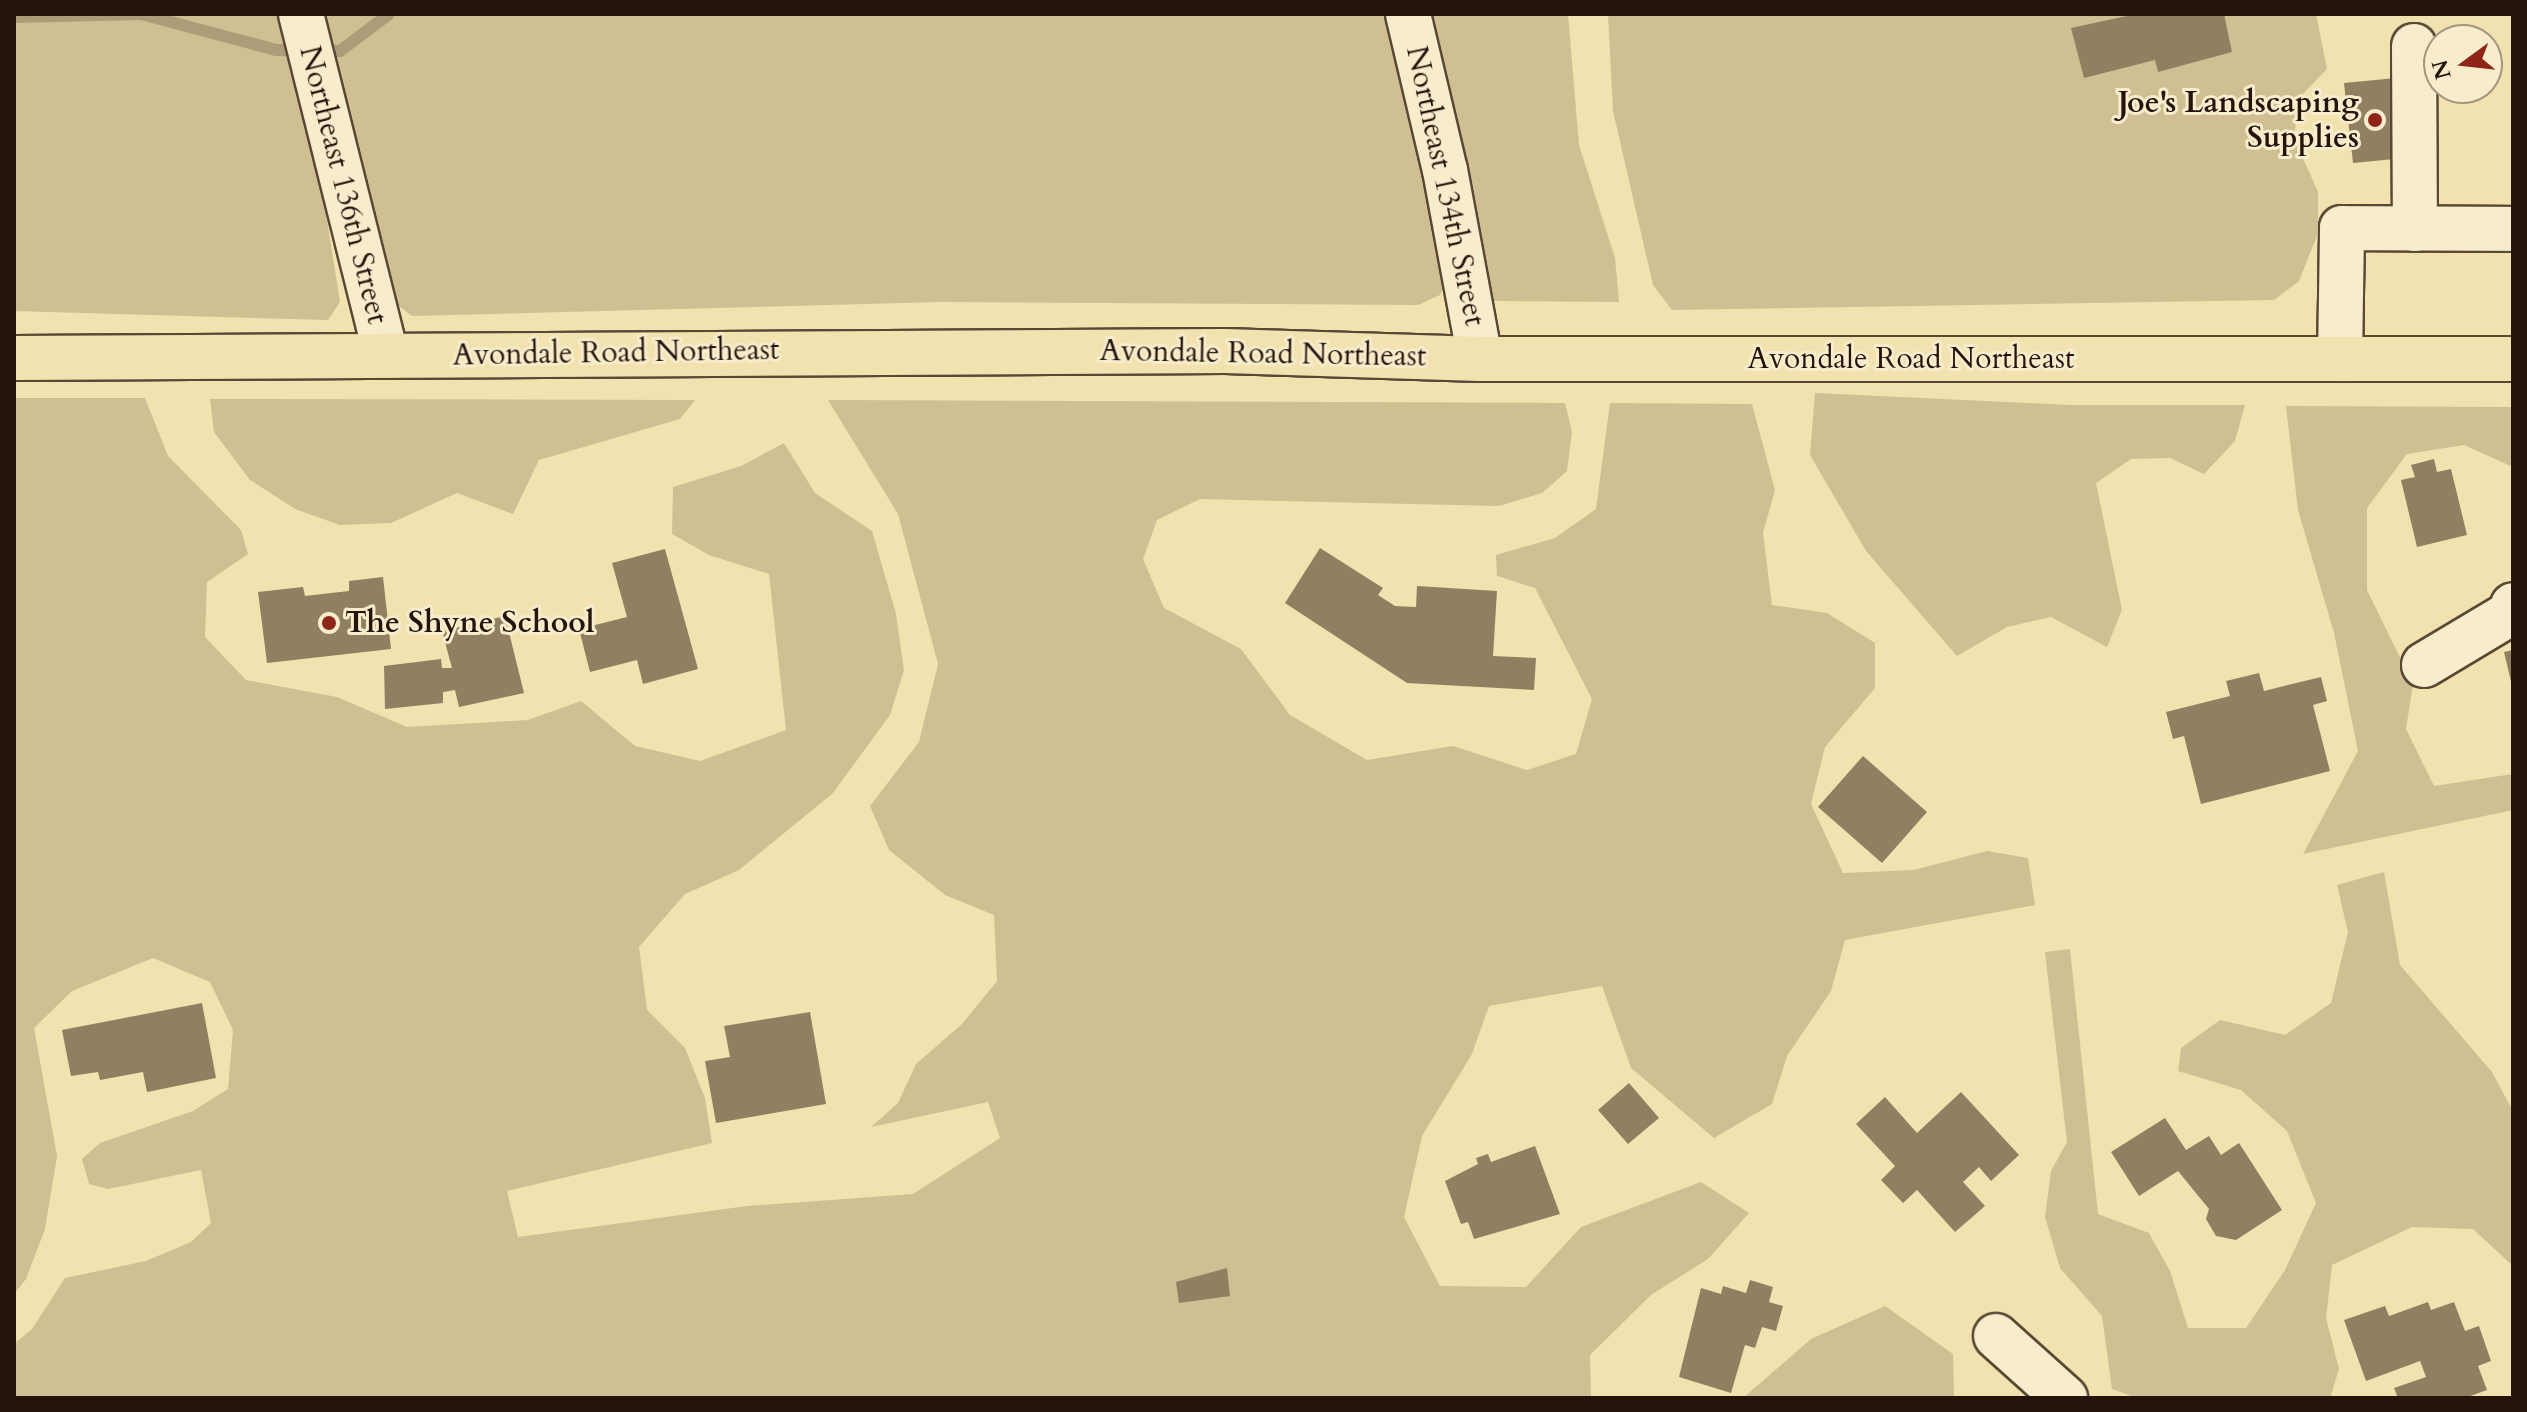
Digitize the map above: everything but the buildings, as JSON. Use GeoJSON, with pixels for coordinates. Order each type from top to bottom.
{"type":"FeatureCollection","features":[{"type":"Feature","properties":{"kind":"main road","name":"Avondale Road Northeast"},"geometry":{"type":"LineString","coordinates":[[14,358],[1225,351],[1480,359],[2513,359]]}},
{"type":"Feature","properties":{"kind":"street","name":"Northeast 134th Street"},"geometry":{"type":"LineString","coordinates":[[1408,14],[1445,170],[1480,359]]}},
{"type":"Feature","properties":{"kind":"street","name":"Northeast 136th Street"},"geometry":{"type":"LineString","coordinates":[[307,42],[386,356]]}},
{"type":"Feature","properties":{"kind":"street"},"geometry":{"type":"LineString","coordinates":[[2414,46],[2415,229]]}},
{"type":"Feature","properties":{"kind":"street"},"geometry":{"type":"LineString","coordinates":[[2340,359],[2342,228],[2513,229]]}},
{"type":"Feature","properties":{"kind":"street"},"geometry":{"type":"LineString","coordinates":[[2424,665],[2511,613],[2513,605]]}},
{"type":"Feature","properties":{"kind":"street"},"geometry":{"type":"LineString","coordinates":[[1996,1336],[2065,1398]]}},
{"type":"Feature","properties":{"kind":"shaded area"},"geometry":{"type":"Polygon","coordinates":[[[14,14],[279,14],[317,157],[340,302],[328,320],[14,311],[14,14]]]}},
{"type":"Feature","properties":{"kind":"shaded area"},"geometry":{"type":"Polygon","coordinates":[[[320,14],[1392,14],[1448,274],[1440,295],[1418,305],[940,302],[412,316],[391,300],[320,14]]]}},
{"type":"Feature","properties":{"kind":"shaded area"},"geometry":{"type":"Polygon","coordinates":[[[1430,14],[1568,14],[1579,145],[1615,258],[1619,302],[1492,301],[1430,14]]]}},
{"type":"Feature","properties":{"kind":"shaded area"},"geometry":{"type":"Polygon","coordinates":[[[1608,14],[2316,14],[2327,69],[2299,98],[2294,138],[2318,192],[2318,233],[2299,281],[2274,300],[1672,310],[1653,285],[1613,111],[1608,14]]]}},
{"type":"Feature","properties":{"kind":"shaded area"},"geometry":{"type":"Polygon","coordinates":[[[1815,393],[2071,405],[2245,405],[2235,441],[2204,474],[2170,458],[2131,459],[2096,483],[2122,610],[2107,647],[2051,617],[2007,627],[1957,656],[1866,551],[1810,455],[1815,393]]]}},
{"type":"Feature","properties":{"kind":"shaded area"},"geometry":{"type":"Polygon","coordinates":[[[14,398],[145,398],[168,456],[241,530],[248,554],[207,582],[205,637],[246,680],[337,697],[407,727],[528,720],[581,701],[635,746],[700,761],[786,730],[769,574],[709,555],[672,534],[673,487],[741,466],[784,443],[815,493],[872,531],[896,614],[904,670],[890,715],[833,793],[739,870],[685,894],[639,947],[647,1010],[685,1048],[705,1098],[712,1143],[507,1191],[518,1237],[747,1206],[913,1194],[1000,1138],[988,1102],[871,1127],[898,1103],[916,1064],[962,1024],[997,981],[994,915],[945,895],[889,850],[870,806],[919,742],[938,664],[898,514],[828,400],[1565,403],[1572,432],[1567,471],[1542,493],[1499,506],[1200,499],[1157,520],[1143,559],[1164,608],[1241,649],[1290,715],[1367,760],[1453,746],[1527,770],[1576,754],[1592,699],[1535,588],[1497,576],[1496,555],[1555,538],[1596,509],[1610,403],[1752,404],[1775,490],[1763,533],[1772,605],[1827,613],[1875,643],[1875,688],[1825,747],[1811,804],[1843,873],[1914,870],[1987,851],[2028,858],[2035,905],[1845,940],[1831,991],[1787,1056],[1772,1104],[1714,1138],[1631,1068],[1602,986],[1489,1006],[1472,1054],[1422,1136],[1404,1217],[1440,1286],[1526,1287],[1581,1227],[1701,1182],[1749,1213],[1708,1259],[1651,1295],[1590,1355],[1591,1398],[14,1398],[14,1344],[32,1329],[65,1278],[146,1261],[191,1242],[211,1223],[201,1170],[108,1189],[89,1184],[82,1159],[100,1143],[193,1111],[228,1089],[233,1030],[210,982],[153,958],[72,991],[34,1028],[57,1156],[45,1229],[26,1279],[14,1294],[14,398]]]}},
{"type":"Feature","properties":{"kind":"shaded area"},"geometry":{"type":"Polygon","coordinates":[[[210,399],[695,400],[680,419],[539,460],[513,514],[457,493],[391,523],[340,525],[295,509],[250,480],[214,432],[210,399]]]}},
{"type":"Feature","properties":{"kind":"shaded area"},"geometry":{"type":"Polygon","coordinates":[[[2286,406],[2513,407],[2513,467],[2464,445],[2407,454],[2367,508],[2367,590],[2413,684],[2406,729],[2434,786],[2513,774],[2513,810],[2303,854],[2358,751],[2334,633],[2298,510],[2286,406]]]}},
{"type":"Feature","properties":{"kind":"shaded area"},"geometry":{"type":"Polygon","coordinates":[[[2384,872],[2400,965],[2492,1072],[2513,1111],[2513,1266],[2473,1229],[2412,1227],[2332,1265],[2326,1318],[2339,1369],[2330,1398],[2137,1398],[2112,1389],[2102,1316],[2060,1268],[2045,1217],[2051,1171],[2067,1142],[2045,952],[2070,949],[2098,1214],[2149,1233],[2170,1271],[2188,1328],[2246,1328],[2285,1270],[2316,1203],[2287,1131],[2241,1090],[2178,1071],[2181,1048],[2220,1020],[2285,1035],[2331,1003],[2348,932],[2337,885],[2384,872]]]}},
{"type":"Feature","properties":{"kind":"shaded area"},"geometry":{"type":"Polygon","coordinates":[[[1885,1306],[1953,1354],[1954,1398],[1743,1398],[1811,1339],[1885,1306]]]}},
{"type":"Feature","properties":{"kind":"waterway"},"geometry":{"type":"LineString","coordinates":[[14,17],[141,14],[276,50],[340,51],[389,14]]}},
{"type":"Feature","properties":{"kind":"place","name":"Joe's Landscaping Supplies"},"geometry":{"type":"Point","coordinates":[2375,120]}},
{"type":"Feature","properties":{"kind":"place","name":"The Shyne School"},"geometry":{"type":"Point","coordinates":[329,623]}}]}
